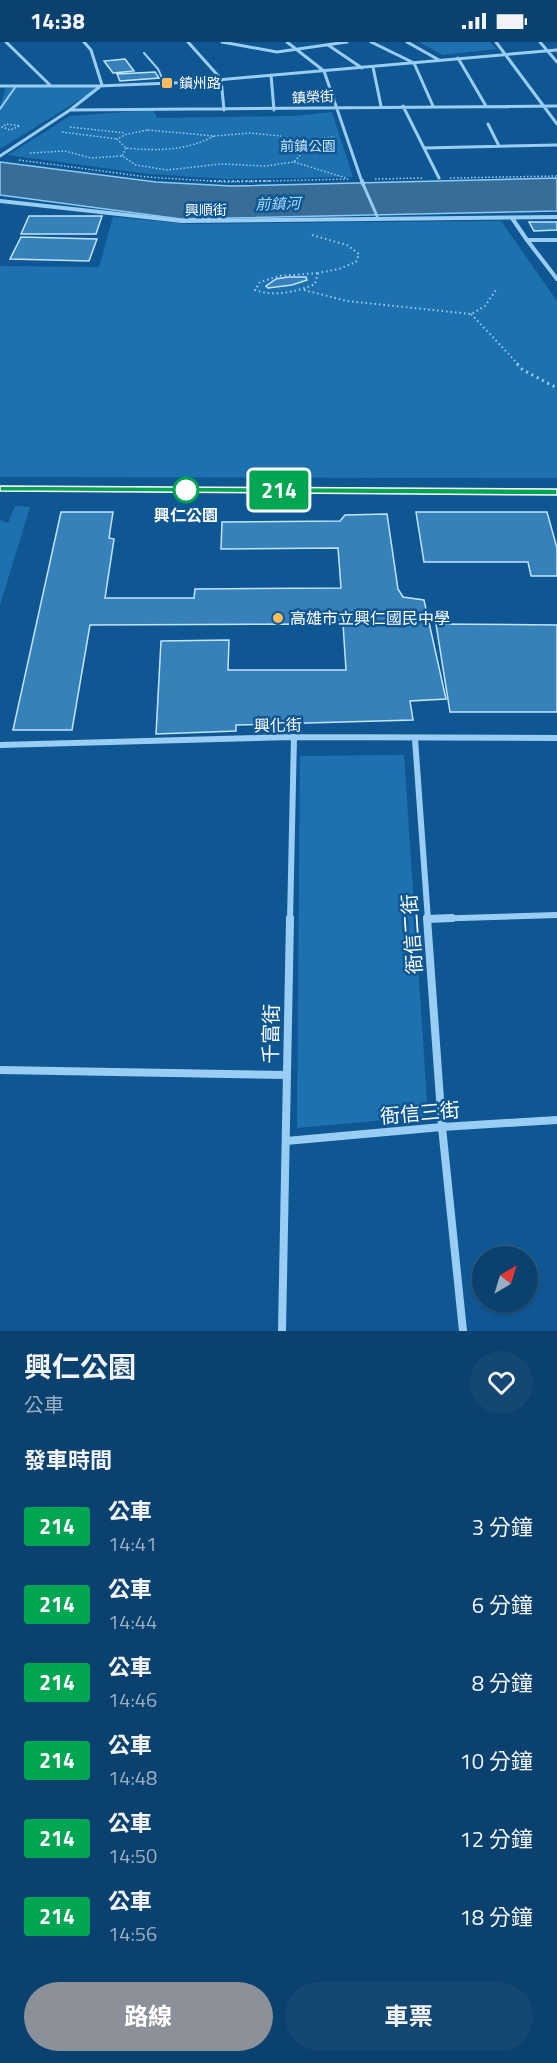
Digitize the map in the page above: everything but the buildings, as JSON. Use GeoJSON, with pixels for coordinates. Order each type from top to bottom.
{"type":"FeatureCollection","features":[{"type":"Feature","properties":{"kind":"street"},"geometry":{"type":"LineString","coordinates":[[6,42],[51,86]]}},
{"type":"Feature","properties":{"kind":"street"},"geometry":{"type":"LineString","coordinates":[[84,42],[91,50],[102,85]]}},
{"type":"Feature","properties":{"kind":"street"},"geometry":{"type":"LineString","coordinates":[[188,42],[221,79],[224,110]]}},
{"type":"Feature","properties":{"kind":"street"},"geometry":{"type":"LineString","coordinates":[[222,42],[277,52],[347,42]]}},
{"type":"Feature","properties":{"kind":"street"},"geometry":{"type":"LineString","coordinates":[[287,42],[324,71],[362,181]]}},
{"type":"Feature","properties":{"kind":"street"},"geometry":{"type":"LineString","coordinates":[[371,42],[414,63],[433,106]]}},
{"type":"Feature","properties":{"kind":"street"},"geometry":{"type":"LineString","coordinates":[[407,42],[440,60]]}},
{"type":"Feature","properties":{"kind":"street"},"geometry":{"type":"LineString","coordinates":[[496,42],[557,124]]}},
{"type":"Feature","properties":{"kind":"street"},"geometry":{"type":"LineString","coordinates":[[540,42],[557,63]]}},
{"type":"Feature","properties":{"kind":"street"},"geometry":{"type":"LineString","coordinates":[[328,45],[363,68]]}},
{"type":"Feature","properties":{"kind":"street"},"geometry":{"type":"LineString","coordinates":[[0,86],[102,85],[221,79],[363,68],[504,52],[557,50]]}},
{"type":"Feature","properties":{"kind":"street"},"geometry":{"type":"LineString","coordinates":[[458,58],[486,106]]}},
{"type":"Feature","properties":{"kind":"street"},"geometry":{"type":"LineString","coordinates":[[373,67],[381,106]]}},
{"type":"Feature","properties":{"kind":"street"},"geometry":{"type":"LineString","coordinates":[[271,75],[274,110]]}},
{"type":"Feature","properties":{"kind":"street"},"geometry":{"type":"LineString","coordinates":[[0,156],[70,110],[102,85]]}},
{"type":"Feature","properties":{"kind":"street"},"geometry":{"type":"LineString","coordinates":[[403,106],[439,178]]}},
{"type":"Feature","properties":{"kind":"street","name":"鎮榮街"},"geometry":{"type":"LineString","coordinates":[[70,110],[557,106]]}},
{"type":"Feature","properties":{"kind":"street"},"geometry":{"type":"LineString","coordinates":[[488,124],[499,146]]}},
{"type":"Feature","properties":{"kind":"street"},"geometry":{"type":"LineString","coordinates":[[425,148],[557,145]]}},
{"type":"Feature","properties":{"kind":"street","name":"興順街"},"geometry":{"type":"LineString","coordinates":[[0,201],[182,221],[377,217],[557,217]]}},
{"type":"Feature","properties":{"kind":"street"},"geometry":{"type":"LineString","coordinates":[[513,218],[557,279]]}},
{"type":"Feature","properties":{"kind":"street"},"geometry":{"type":"LineString","coordinates":[[527,240],[557,240]]}},
{"type":"Feature","properties":{"kind":"street"},"geometry":{"type":"LineString","coordinates":[[0,489],[557,492]]}},
{"type":"Feature","properties":{"kind":"street","name":"興化街"},"geometry":{"type":"LineString","coordinates":[[0,745],[294,737],[557,738]]}},
{"type":"Feature","properties":{"kind":"street","name":"千富街"},"geometry":{"type":"LineString","coordinates":[[282,1331],[294,737]]}},
{"type":"Feature","properties":{"kind":"street","name":"衙信二街"},"geometry":{"type":"LineString","coordinates":[[416,739],[442,1127],[463,1331]]}},
{"type":"Feature","properties":{"kind":"street"},"geometry":{"type":"LineString","coordinates":[[428,919],[557,915]]}},
{"type":"Feature","properties":{"kind":"street"},"geometry":{"type":"LineString","coordinates":[[0,1070],[287,1075]]}},
{"type":"Feature","properties":{"kind":"street","name":"衙信三街"},"geometry":{"type":"LineString","coordinates":[[285,1141],[442,1127],[557,1120]]}},
{"type":"Feature","properties":{"kind":"lane"},"geometry":{"type":"LineString","coordinates":[[144,53],[158,69],[164,82]]}},
{"type":"Feature","properties":{"kind":"lane"},"geometry":{"type":"LineString","coordinates":[[0,109],[16,86]]}},
{"type":"Feature","properties":{"kind":"lane"},"geometry":{"type":"LineString","coordinates":[[362,181],[377,217]]}},
{"type":"Feature","properties":{"kind":"path"},"geometry":{"type":"LineString","coordinates":[[2,125],[20,126],[10,130],[3,128],[2,125]]}},
{"type":"Feature","properties":{"kind":"path"},"geometry":{"type":"LineString","coordinates":[[60,126],[125,133],[159,130],[194,136],[250,132],[281,136]]}},
{"type":"Feature","properties":{"kind":"path"},"geometry":{"type":"LineString","coordinates":[[52,131],[117,139],[126,148],[165,150],[187,148],[215,135]]}},
{"type":"Feature","properties":{"kind":"path"},"geometry":{"type":"LineString","coordinates":[[117,139],[125,133]]}},
{"type":"Feature","properties":{"kind":"path"},"geometry":{"type":"LineString","coordinates":[[294,162],[301,154],[298,147]]}},
{"type":"Feature","properties":{"kind":"path"},"geometry":{"type":"LineString","coordinates":[[122,156],[126,148]]}},
{"type":"Feature","properties":{"kind":"path"},"geometry":{"type":"LineString","coordinates":[[27,154],[65,151],[91,158],[122,156],[136,165],[175,169],[221,164],[266,166],[294,162],[346,178]]}},
{"type":"Feature","properties":{"kind":"path"},"geometry":{"type":"LineString","coordinates":[[12,159],[147,177],[227,182],[557,176]]}},
{"type":"Feature","properties":{"kind":"path"},"geometry":{"type":"LineString","coordinates":[[171,177],[175,169]]}},
{"type":"Feature","properties":{"kind":"path"},"geometry":{"type":"LineString","coordinates":[[312,235],[347,245],[359,254],[356,262],[339,269],[318,273],[279,276],[260,282],[255,290],[262,294],[303,290],[347,301],[471,314],[485,306],[496,290]]}},
{"type":"Feature","properties":{"kind":"path"},"geometry":{"type":"LineString","coordinates":[[303,290],[315,284],[318,273]]}},
{"type":"Feature","properties":{"kind":"path"},"geometry":{"type":"LineString","coordinates":[[471,314],[523,370],[557,388]]}},
{"type":"Feature","properties":{"kind":"green space"},"geometry":{"type":"Polygon","coordinates":[[[419,42],[490,42],[497,49],[443,55],[419,42]]]}},
{"type":"Feature","properties":{"kind":"green space"},"geometry":{"type":"Polygon","coordinates":[[[102,86],[0,149],[0,106],[6,87],[102,86]]]}},
{"type":"Feature","properties":{"kind":"green space","name":"前鎮公園"},"geometry":{"type":"Polygon","coordinates":[[[153,110],[157,118],[293,116],[332,112],[353,177],[227,179],[148,174],[8,155],[70,116],[153,110]]]}},
{"type":"Feature","properties":{"kind":"green space","name":"興仁公園"},"geometry":{"type":"Polygon","coordinates":[[[113,217],[187,224],[501,221],[557,301],[557,478],[0,477],[0,266],[99,267],[113,217]]]}},
{"type":"Feature","properties":{"kind":"green space"},"geometry":{"type":"Polygon","coordinates":[[[15,506],[30,507],[0,605],[0,520],[8,523],[15,506]]]}},
{"type":"Feature","properties":{"kind":"green space"},"geometry":{"type":"Polygon","coordinates":[[[404,755],[428,1116],[297,1128],[300,756],[404,755]]]}},
{"type":"Feature","properties":{"kind":"water","name":"前鎮河"},"geometry":{"type":"Polygon","coordinates":[[[0,162],[156,182],[231,186],[557,178],[557,211],[181,219],[0,195],[0,162]]]}},
{"type":"Feature","properties":{"kind":"bus line","name":"214"},"geometry":{"type":"LineString","coordinates":[[0,489],[557,492]]}},
{"type":"Feature","properties":{"kind":"place","name":"鎮州路"},"geometry":{"type":"Point","coordinates":[167,83]}},
{"type":"Feature","properties":{"kind":"place","name":"興仁公園"},"geometry":{"type":"Point","coordinates":[186,490]}},
{"type":"Feature","properties":{"kind":"place","name":"高雄市立興仁國民中學"},"geometry":{"type":"Point","coordinates":[278,618]}}]}
